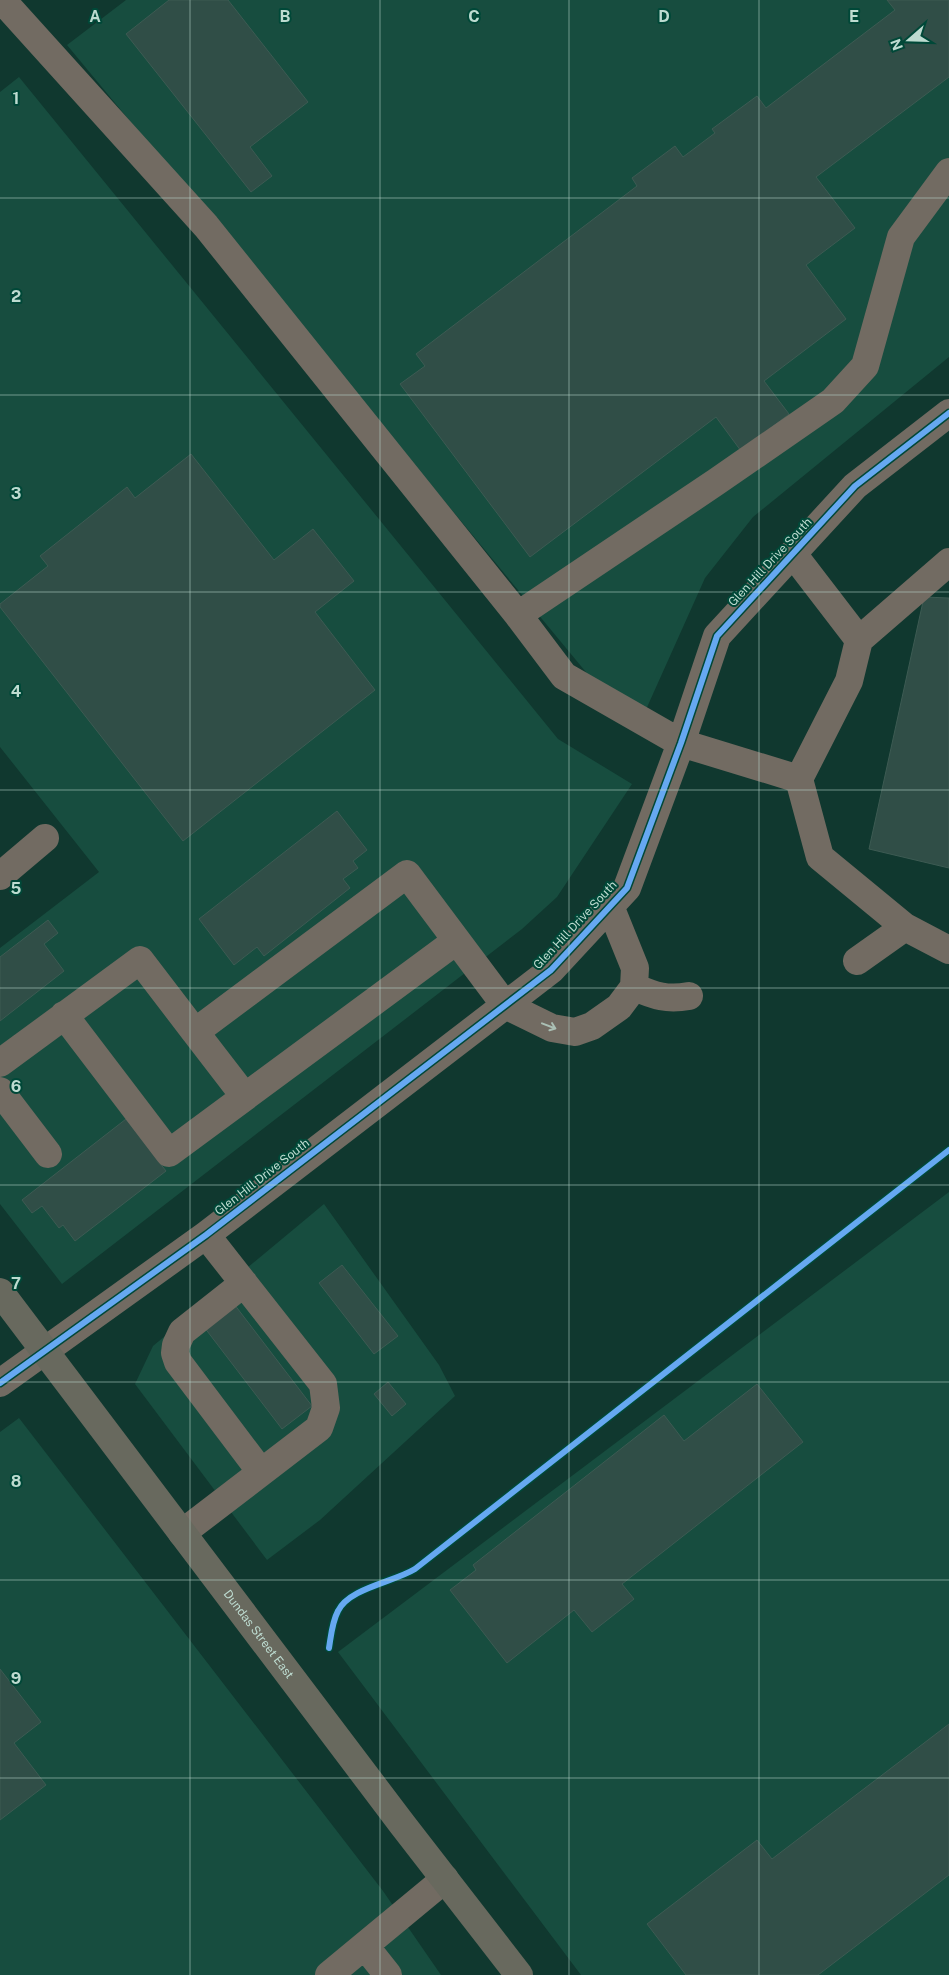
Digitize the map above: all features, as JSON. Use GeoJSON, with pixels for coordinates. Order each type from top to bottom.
{"type":"FeatureCollection","features":[{"type":"Feature","properties":{"kind":"main road","name":"Dundas Street East"},"geometry":{"type":"LineString","coordinates":[[0,1292],[518,1975]]}},
{"type":"Feature","properties":{"kind":"street"},"geometry":{"type":"LineString","coordinates":[[2,0],[206,226],[518,615],[564,676],[682,743],[799,779]]}},
{"type":"Feature","properties":{"kind":"street"},"geometry":{"type":"LineString","coordinates":[[518,615],[716,482],[832,401],[865,366],[901,237],[949,172]]}},
{"type":"Feature","properties":{"kind":"street","name":"Glen Hill Drive South"},"geometry":{"type":"LineString","coordinates":[[0,1383],[206,1234],[551,970],[627,888],[682,743],[717,636],[855,486],[949,413]]}},
{"type":"Feature","properties":{"kind":"street"},"geometry":{"type":"LineString","coordinates":[[793,554],[859,640]]}},
{"type":"Feature","properties":{"kind":"street"},"geometry":{"type":"LineString","coordinates":[[949,562],[859,640],[849,681],[799,779],[820,857],[905,927],[949,950]]}},
{"type":"Feature","properties":{"kind":"street"},"geometry":{"type":"LineString","coordinates":[[0,876],[45,838]]}},
{"type":"Feature","properties":{"kind":"street"},"geometry":{"type":"LineString","coordinates":[[196,1032],[407,874],[505,1006],[552,1028],[575,1032],[592,1026],[619,1007],[634,988],[635,968],[610,906]]}},
{"type":"Feature","properties":{"kind":"street"},"geometry":{"type":"LineString","coordinates":[[856,961],[905,927]]}},
{"type":"Feature","properties":{"kind":"street"},"geometry":{"type":"LineString","coordinates":[[64,1015],[169,1153],[456,941]]}},
{"type":"Feature","properties":{"kind":"street"},"geometry":{"type":"LineString","coordinates":[[0,1063],[140,960],[245,1097]]}},
{"type":"Feature","properties":{"kind":"street"},"geometry":{"type":"LineString","coordinates":[[634,988],[654,996],[673,999],[689,996]]}},
{"type":"Feature","properties":{"kind":"street"},"geometry":{"type":"LineString","coordinates":[[0,1091],[48,1154]]}},
{"type":"Feature","properties":{"kind":"street"},"geometry":{"type":"LineString","coordinates":[[182,1533],[319,1428],[326,1408],[323,1384],[206,1234]]}},
{"type":"Feature","properties":{"kind":"street"},"geometry":{"type":"LineString","coordinates":[[244,1284],[182,1332],[176,1345],[175,1353],[178,1362],[261,1472]]}},
{"type":"Feature","properties":{"kind":"street"},"geometry":{"type":"LineString","coordinates":[[329,1975],[445,1879]]}},
{"type":"Feature","properties":{"kind":"street"},"geometry":{"type":"LineString","coordinates":[[365,1946],[388,1975]]}},
{"type":"Feature","properties":{"kind":"shaded area"},"geometry":{"type":"Polygon","coordinates":[[[126,0],[949,0],[949,357],[753,517],[705,578],[644,714],[590,677],[67,45],[126,0]]]}},
{"type":"Feature","properties":{"kind":"shaded area"},"geometry":{"type":"Polygon","coordinates":[[[19,77],[558,739],[632,784],[557,897],[522,929],[62,1284],[0,1204],[0,948],[99,872],[0,747],[0,92],[19,77]]]}},
{"type":"Feature","properties":{"kind":"shaded area"},"geometry":{"type":"Polygon","coordinates":[[[949,1192],[949,1975],[581,1975],[338,1652],[949,1192]]]}},
{"type":"Feature","properties":{"kind":"shaded area"},"geometry":{"type":"Polygon","coordinates":[[[324,1204],[439,1365],[455,1396],[320,1520],[267,1560],[135,1384],[153,1346],[324,1204]]]}},
{"type":"Feature","properties":{"kind":"shaded area"},"geometry":{"type":"Polygon","coordinates":[[[19,1418],[383,1891],[441,1975],[0,1975],[0,1432],[19,1418]]]}},
{"type":"Feature","properties":{"kind":"building"},"geometry":{"type":"Polygon","coordinates":[[[169,0],[228,0],[308,102],[250,147],[272,176],[251,192],[126,34],[169,0]]]}},
{"type":"Feature","properties":{"kind":"building"},"geometry":{"type":"Polygon","coordinates":[[[887,0],[949,0],[949,77],[816,177],[855,228],[806,265],[846,319],[764,381],[789,414],[741,451],[716,417],[530,557],[400,384],[425,366],[416,354],[637,186],[632,178],[675,146],[683,157],[715,133],[712,129],[757,96],[766,108],[895,10],[887,0]]]}},
{"type":"Feature","properties":{"kind":"building"},"geometry":{"type":"Polygon","coordinates":[[[191,454],[274,560],[313,529],[354,581],[315,612],[375,690],[183,841],[0,607],[0,604],[48,566],[40,556],[127,487],[135,498],[191,454]]]}},
{"type":"Feature","properties":{"kind":"building"},"geometry":{"type":"Polygon","coordinates":[[[924,597],[949,598],[949,868],[869,849],[924,597]]]}},
{"type":"Feature","properties":{"kind":"building"},"geometry":{"type":"Polygon","coordinates":[[[337,811],[367,850],[353,861],[358,868],[343,879],[350,888],[264,956],[257,947],[234,965],[199,919],[337,811]]]}},
{"type":"Feature","properties":{"kind":"building"},"geometry":{"type":"Polygon","coordinates":[[[48,920],[58,933],[44,944],[64,971],[0,1021],[0,957],[48,920]]]}},
{"type":"Feature","properties":{"kind":"building"},"geometry":{"type":"Polygon","coordinates":[[[126,1119],[166,1171],[75,1241],[63,1225],[59,1228],[42,1206],[32,1213],[22,1200],[126,1119]]]}},
{"type":"Feature","properties":{"kind":"building"},"geometry":{"type":"Polygon","coordinates":[[[342,1265],[398,1336],[374,1354],[319,1283],[342,1265]]]}},
{"type":"Feature","properties":{"kind":"building"},"geometry":{"type":"Polygon","coordinates":[[[231,1300],[312,1406],[282,1429],[201,1323],[231,1300]]]}},
{"type":"Feature","properties":{"kind":"building"},"geometry":{"type":"Polygon","coordinates":[[[388,1382],[406,1404],[392,1416],[374,1394],[388,1382]]]}},
{"type":"Feature","properties":{"kind":"building"},"geometry":{"type":"Polygon","coordinates":[[[757,1384],[803,1442],[622,1584],[634,1599],[592,1632],[574,1610],[507,1663],[450,1590],[476,1570],[473,1565],[664,1415],[684,1441],[757,1384]]]}},
{"type":"Feature","properties":{"kind":"building"},"geometry":{"type":"Polygon","coordinates":[[[0,1669],[41,1722],[14,1743],[46,1785],[0,1820],[0,1669]]]}},
{"type":"Feature","properties":{"kind":"building"},"geometry":{"type":"Polygon","coordinates":[[[949,1724],[949,1875],[818,1975],[686,1975],[647,1924],[757,1840],[772,1859],[949,1724]]]}},
{"type":"Feature","properties":{"kind":"cycle path"},"geometry":{"type":"LineString","coordinates":[[0,1383],[206,1235],[551,970],[627,888],[681,743],[717,636],[855,486],[949,413]]}},
{"type":"Feature","properties":{"kind":"cycle path"},"geometry":{"type":"LineString","coordinates":[[329,1648],[336,1615],[344,1603],[362,1591],[415,1569],[949,1150]]}}]}
